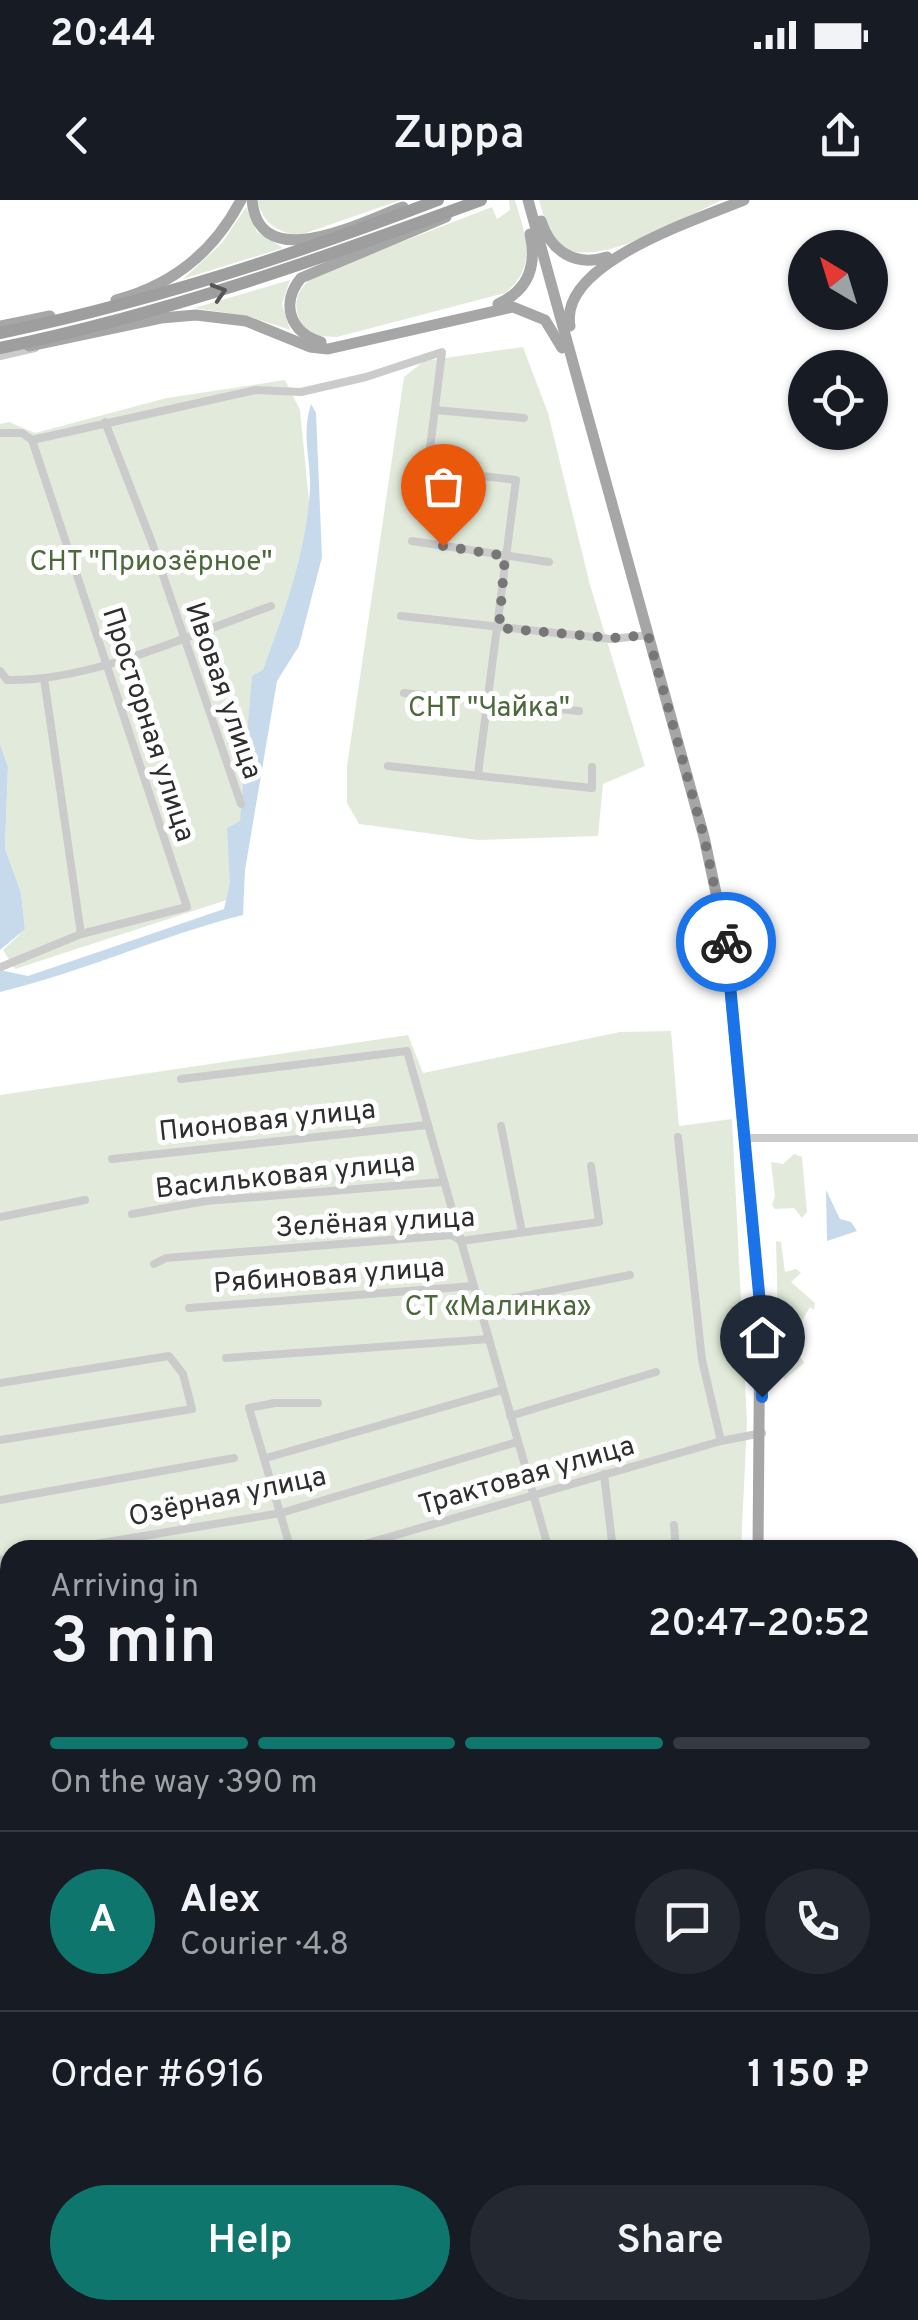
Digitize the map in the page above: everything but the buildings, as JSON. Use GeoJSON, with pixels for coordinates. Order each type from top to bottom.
{"type":"FeatureCollection","features":[{"type":"Feature","properties":{"kind":"highway"},"geometry":{"type":"LineString","coordinates":[[0,330],[105,309],[264,263],[438,200]]}},
{"type":"Feature","properties":{"kind":"highway"},"geometry":{"type":"LineString","coordinates":[[0,351],[269,277],[474,202]]}},
{"type":"Feature","properties":{"kind":"main road"},"geometry":{"type":"LineString","coordinates":[[0,330],[124,298],[170,279],[213,244],[241,200]]}},
{"type":"Feature","properties":{"kind":"main road"},"geometry":{"type":"LineString","coordinates":[[252,200],[263,227],[276,237],[297,242],[421,200]]}},
{"type":"Feature","properties":{"kind":"main road"},"geometry":{"type":"LineString","coordinates":[[528,200],[551,244],[575,259],[599,260],[663,236]]}},
{"type":"Feature","properties":{"kind":"main road"},"geometry":{"type":"LineString","coordinates":[[438,322],[507,300],[526,282],[534,257],[528,200]]}},
{"type":"Feature","properties":{"kind":"main road"},"geometry":{"type":"LineString","coordinates":[[528,200],[704,837],[725,935],[760,1304],[758,1540]]}},
{"type":"Feature","properties":{"kind":"main road"},"geometry":{"type":"LineString","coordinates":[[628,562],[622,514],[568,310],[576,289],[594,270],[741,200]]}},
{"type":"Feature","properties":{"kind":"main road"},"geometry":{"type":"LineString","coordinates":[[399,330],[317,342],[294,325],[291,292],[312,270],[434,224],[474,202]]}},
{"type":"Feature","properties":{"kind":"main road"},"geometry":{"type":"LineString","coordinates":[[0,351],[58,343],[184,315],[246,321],[324,349],[513,307],[536,313],[550,324],[560,341],[610,521],[628,562]]}},
{"type":"Feature","properties":{"kind":"street"},"geometry":{"type":"LineString","coordinates":[[58,343],[90,328]]}},
{"type":"Feature","properties":{"kind":"street"},"geometry":{"type":"LineString","coordinates":[[0,433],[22,433],[32,440],[256,390],[301,392],[366,377],[442,352],[428,464],[432,470],[516,480],[478,774]]}},
{"type":"Feature","properties":{"kind":"street"},"geometry":{"type":"LineString","coordinates":[[435,410],[524,418]]}},
{"type":"Feature","properties":{"kind":"street","name":"Ивовая улица"},"geometry":{"type":"LineString","coordinates":[[105,422],[241,804]]}},
{"type":"Feature","properties":{"kind":"street","name":"Просторная улица"},"geometry":{"type":"LineString","coordinates":[[32,440],[186,907],[81,934]]}},
{"type":"Feature","properties":{"kind":"street"},"geometry":{"type":"LineString","coordinates":[[412,542],[549,562]]}},
{"type":"Feature","properties":{"kind":"street"},"geometry":{"type":"LineString","coordinates":[[2,675],[44,678],[107,662],[270,606]]}},
{"type":"Feature","properties":{"kind":"street"},"geometry":{"type":"LineString","coordinates":[[401,616],[632,640],[648,635]]}},
{"type":"Feature","properties":{"kind":"street"},"geometry":{"type":"LineString","coordinates":[[2,966],[81,934],[44,678]]}},
{"type":"Feature","properties":{"kind":"street"},"geometry":{"type":"LineString","coordinates":[[404,693],[579,712]]}},
{"type":"Feature","properties":{"kind":"street"},"geometry":{"type":"LineString","coordinates":[[388,766],[592,788],[592,767]]}},
{"type":"Feature","properties":{"kind":"street"},"geometry":{"type":"LineString","coordinates":[[181,1079],[407,1051],[547,1540]]}},
{"type":"Feature","properties":{"kind":"street","name":"Пионовая улица"},"geometry":{"type":"LineString","coordinates":[[112,1158],[426,1125]]}},
{"type":"Feature","properties":{"kind":"street"},"geometry":{"type":"LineString","coordinates":[[501,1126],[522,1232]]}},
{"type":"Feature","properties":{"kind":"street"},"geometry":{"type":"LineString","coordinates":[[678,1137],[702,1360],[721,1441]]}},
{"type":"Feature","properties":{"kind":"street"},"geometry":{"type":"LineString","coordinates":[[746,1138],[918,1138]]}},
{"type":"Feature","properties":{"kind":"street","name":"Зелёная улица"},"geometry":{"type":"LineString","coordinates":[[154,1264],[166,1258],[452,1235],[461,1240],[599,1222],[591,1166]]}},
{"type":"Feature","properties":{"kind":"street","name":"Васильковая улица"},"geometry":{"type":"LineString","coordinates":[[132,1214],[206,1201],[443,1182]]}},
{"type":"Feature","properties":{"kind":"street"},"geometry":{"type":"LineString","coordinates":[[0,1217],[86,1200]]}},
{"type":"Feature","properties":{"kind":"street"},"geometry":{"type":"LineString","coordinates":[[479,1305],[630,1275]]}},
{"type":"Feature","properties":{"kind":"street","name":"Рябиновая улица"},"geometry":{"type":"LineString","coordinates":[[188,1308],[473,1286]]}},
{"type":"Feature","properties":{"kind":"street"},"geometry":{"type":"LineString","coordinates":[[226,1358],[489,1339]]}},
{"type":"Feature","properties":{"kind":"street"},"geometry":{"type":"LineString","coordinates":[[0,1383],[169,1356],[183,1374],[192,1409],[0,1440]]}},
{"type":"Feature","properties":{"kind":"street"},"geometry":{"type":"LineString","coordinates":[[510,1416],[656,1372]]}},
{"type":"Feature","properties":{"kind":"street"},"geometry":{"type":"LineString","coordinates":[[266,1458],[502,1390]]}},
{"type":"Feature","properties":{"kind":"street"},"geometry":{"type":"LineString","coordinates":[[288,1540],[249,1408],[275,1402],[318,1403]]}},
{"type":"Feature","properties":{"kind":"street","name":"Трактовая улица"},"geometry":{"type":"LineString","coordinates":[[379,1540],[721,1441],[762,1433]]}},
{"type":"Feature","properties":{"kind":"street","name":"Озёрная улица"},"geometry":{"type":"LineString","coordinates":[[117,1540],[281,1512],[517,1442]]}},
{"type":"Feature","properties":{"kind":"street"},"geometry":{"type":"LineString","coordinates":[[0,1500],[234,1458]]}},
{"type":"Feature","properties":{"kind":"street"},"geometry":{"type":"LineString","coordinates":[[604,1474],[612,1540]]}},
{"type":"Feature","properties":{"kind":"street"},"geometry":{"type":"LineString","coordinates":[[674,1526],[675,1540]]}},
{"type":"Feature","properties":{"kind":"green space"},"geometry":{"type":"Polygon","coordinates":[[[257,200],[401,200],[300,235],[272,225],[257,200]]]}},
{"type":"Feature","properties":{"kind":"green space"},"geometry":{"type":"Polygon","coordinates":[[[509,200],[515,200],[522,225],[526,261],[516,283],[505,293],[337,337],[317,336],[302,326],[297,297],[316,275],[492,207],[497,219],[510,210],[509,200]]]}},
{"type":"Feature","properties":{"kind":"green space"},"geometry":{"type":"Polygon","coordinates":[[[539,200],[722,200],[642,238],[597,252],[578,252],[563,247],[554,238],[539,200]]]}},
{"type":"Feature","properties":{"kind":"green space"},"geometry":{"type":"Polygon","coordinates":[[[246,207],[257,232],[283,248],[183,279],[222,243],[246,207]]]}},
{"type":"Feature","properties":{"kind":"green space"},"geometry":{"type":"Polygon","coordinates":[[[290,280],[282,304],[290,330],[248,316],[194,308],[290,280]]]}},
{"type":"Feature","properties":{"kind":"green space","name":"СНТ \"Чайка\""},"geometry":{"type":"Polygon","coordinates":[[[523,347],[548,413],[590,585],[645,766],[603,784],[598,836],[478,840],[359,824],[347,803],[347,766],[404,377],[424,361],[523,347]]]}},
{"type":"Feature","properties":{"kind":"green space","name":"СНТ \"Приозёрное\""},"geometry":{"type":"Polygon","coordinates":[[[285,380],[300,410],[314,551],[265,695],[233,898],[15,969],[3,950],[25,929],[21,893],[5,848],[8,767],[0,744],[0,424],[9,422],[35,433],[167,398],[285,380]]]}},
{"type":"Feature","properties":{"kind":"green space","name":"CТ «Малинка»"},"geometry":{"type":"Polygon","coordinates":[[[671,1031],[679,1126],[732,1119],[747,1422],[741,1540],[0,1540],[0,1095],[408,1035],[423,1073],[620,1032],[671,1031]]]}},
{"type":"Feature","properties":{"kind":"green space"},"geometry":{"type":"Polygon","coordinates":[[[794,1154],[802,1157],[807,1212],[802,1218],[794,1208],[775,1209],[772,1205],[775,1196],[771,1162],[783,1164],[794,1154]]]}},
{"type":"Feature","properties":{"kind":"green space"},"geometry":{"type":"Polygon","coordinates":[[[776,1241],[781,1242],[785,1272],[796,1269],[801,1273],[791,1282],[815,1303],[814,1310],[810,1307],[801,1322],[796,1349],[804,1363],[784,1380],[779,1361],[776,1241]]]}},
{"type":"Feature","properties":{"kind":"water"},"geometry":{"type":"Polygon","coordinates":[[[311,404],[316,413],[322,557],[299,646],[277,681],[245,870],[243,915],[0,992],[0,970],[28,976],[224,909],[230,883],[227,828],[240,821],[252,676],[263,670],[304,536],[310,489],[307,437],[311,404]]]}},
{"type":"Feature","properties":{"kind":"water"},"geometry":{"type":"Polygon","coordinates":[[[0,744],[8,767],[5,848],[21,893],[25,929],[0,950],[0,744]]]}},
{"type":"Feature","properties":{"kind":"water"},"geometry":{"type":"Polygon","coordinates":[[[826,1190],[840,1219],[851,1222],[857,1231],[827,1241],[826,1190]]]}},
{"type":"Feature","properties":{"kind":"way so far"},"geometry":{"type":"LineString","coordinates":[[443,546],[505,556],[499,628],[632,640],[648,635],[704,837],[726,942]]}},
{"type":"Feature","properties":{"kind":"route"},"geometry":{"type":"LineString","coordinates":[[726,942],[760,1304],[762,1397]]}}]}
